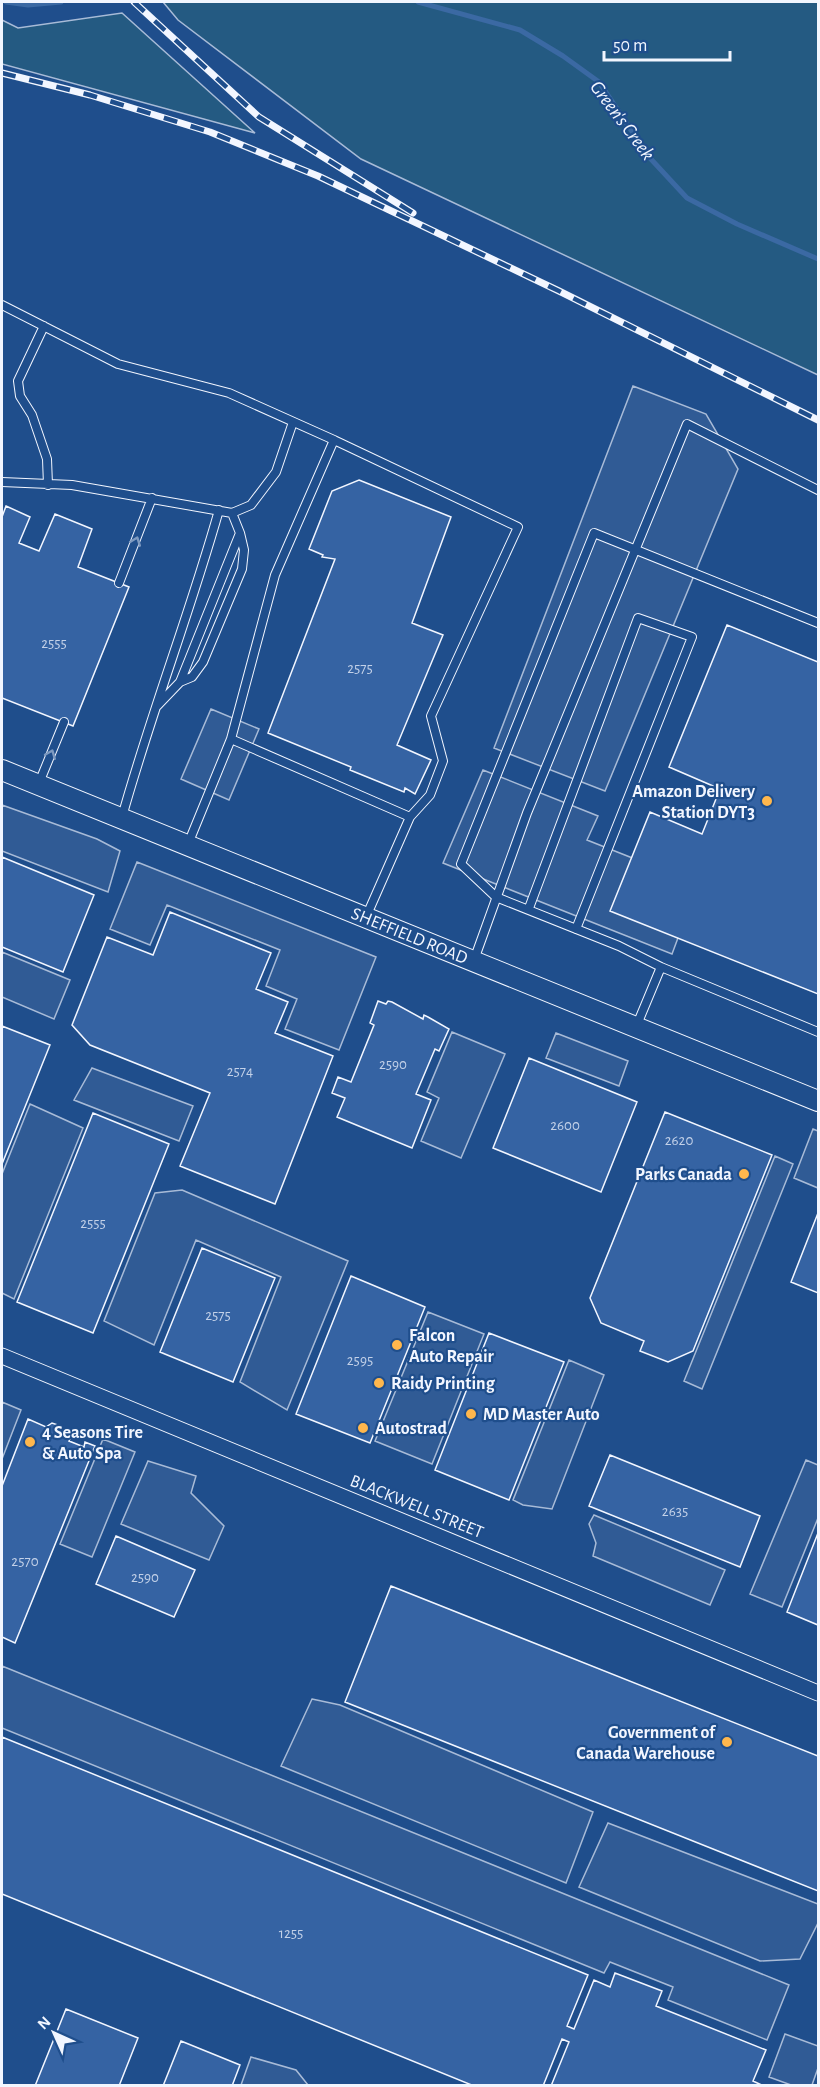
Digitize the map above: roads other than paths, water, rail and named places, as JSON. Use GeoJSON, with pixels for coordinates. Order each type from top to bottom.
{"type":"FeatureCollection","features":[{"type":"Feature","properties":{"kind":"street","name":"SHEFFIELD ROAD"},"geometry":{"type":"LineString","coordinates":[[2,770],[819,1101]]}},
{"type":"Feature","properties":{"kind":"street","name":"BLACKWELL STREET"},"geometry":{"type":"LineString","coordinates":[[2,1356],[819,1693]]}},
{"type":"Feature","properties":{"kind":"lane"},"geometry":{"type":"LineString","coordinates":[[2,305],[118,364],[229,393],[518,527],[431,716],[443,761],[430,795],[410,818],[366,918]]}},
{"type":"Feature","properties":{"kind":"lane"},"geometry":{"type":"LineString","coordinates":[[44,326],[18,381],[20,396],[32,415],[47,459],[48,485]]}},
{"type":"Feature","properties":{"kind":"lane"},"geometry":{"type":"LineString","coordinates":[[2,482],[72,485],[232,513],[251,505],[276,472],[293,422]]}},
{"type":"Feature","properties":{"kind":"lane"},"geometry":{"type":"LineString","coordinates":[[474,960],[527,813],[687,424],[819,490]]}},
{"type":"Feature","properties":{"kind":"lane"},"geometry":{"type":"LineString","coordinates":[[188,844],[231,739],[275,575],[334,440]]}},
{"type":"Feature","properties":{"kind":"lane"},"geometry":{"type":"LineString","coordinates":[[119,583],[152,498]]}},
{"type":"Feature","properties":{"kind":"lane"},"geometry":{"type":"LineString","coordinates":[[122,818],[154,710],[193,602],[219,510]]}},
{"type":"Feature","properties":{"kind":"lane"},"geometry":{"type":"LineString","coordinates":[[154,710],[180,682],[192,676],[203,662],[242,569],[244,550],[232,513]]}},
{"type":"Feature","properties":{"kind":"lane"},"geometry":{"type":"LineString","coordinates":[[180,682],[240,533]]}},
{"type":"Feature","properties":{"kind":"lane"},"geometry":{"type":"LineString","coordinates":[[819,623],[635,547],[594,533],[461,864],[496,897],[529,908],[619,946],[661,967],[819,1032]]}},
{"type":"Feature","properties":{"kind":"lane"},"geometry":{"type":"LineString","coordinates":[[529,908],[638,618],[692,637],[576,929]]}},
{"type":"Feature","properties":{"kind":"lane"},"geometry":{"type":"LineString","coordinates":[[38,785],[63,722]]}},
{"type":"Feature","properties":{"kind":"lane"},"geometry":{"type":"LineString","coordinates":[[231,739],[410,818]]}},
{"type":"Feature","properties":{"kind":"lane"},"geometry":{"type":"LineString","coordinates":[[636,1028],[661,967]]}},
{"type":"Feature","properties":{"kind":"waterway","name":"Green's Creek"},"geometry":{"type":"LineString","coordinates":[[6,2],[28,5],[61,2]]}},
{"type":"Feature","properties":{"kind":"waterway","name":"Green's Creek"},"geometry":{"type":"LineString","coordinates":[[418,2],[520,30],[563,56],[599,82],[649,157],[687,198],[737,224],[818,259]]}},
{"type":"Feature","properties":{"kind":"railway"},"geometry":{"type":"LineString","coordinates":[[134,2],[259,117],[413,213]]}},
{"type":"Feature","properties":{"kind":"railway"},"geometry":{"type":"LineString","coordinates":[[2,73],[90,95],[210,132],[318,176],[559,291],[818,420]]}},
{"type":"Feature","properties":{"kind":"place","name":"Amazon Delivery Station DYT3"},"geometry":{"type":"Point","coordinates":[767,801]}},
{"type":"Feature","properties":{"kind":"place","name":"Parks Canada"},"geometry":{"type":"Point","coordinates":[744,1174]}},
{"type":"Feature","properties":{"kind":"place","name":"Falcon Auto Repair"},"geometry":{"type":"Point","coordinates":[397,1345]}},
{"type":"Feature","properties":{"kind":"place","name":"Raidy Printing"},"geometry":{"type":"Point","coordinates":[379,1383]}},
{"type":"Feature","properties":{"kind":"place","name":"MD Master Auto"},"geometry":{"type":"Point","coordinates":[471,1414]}},
{"type":"Feature","properties":{"kind":"place","name":"Autostrad"},"geometry":{"type":"Point","coordinates":[363,1428]}},
{"type":"Feature","properties":{"kind":"place","name":"4 Seasons Tire & Auto Spa"},"geometry":{"type":"Point","coordinates":[30,1442]}},
{"type":"Feature","properties":{"kind":"place","name":"Government of Canada Warehouse"},"geometry":{"type":"Point","coordinates":[727,1742]}}]}
